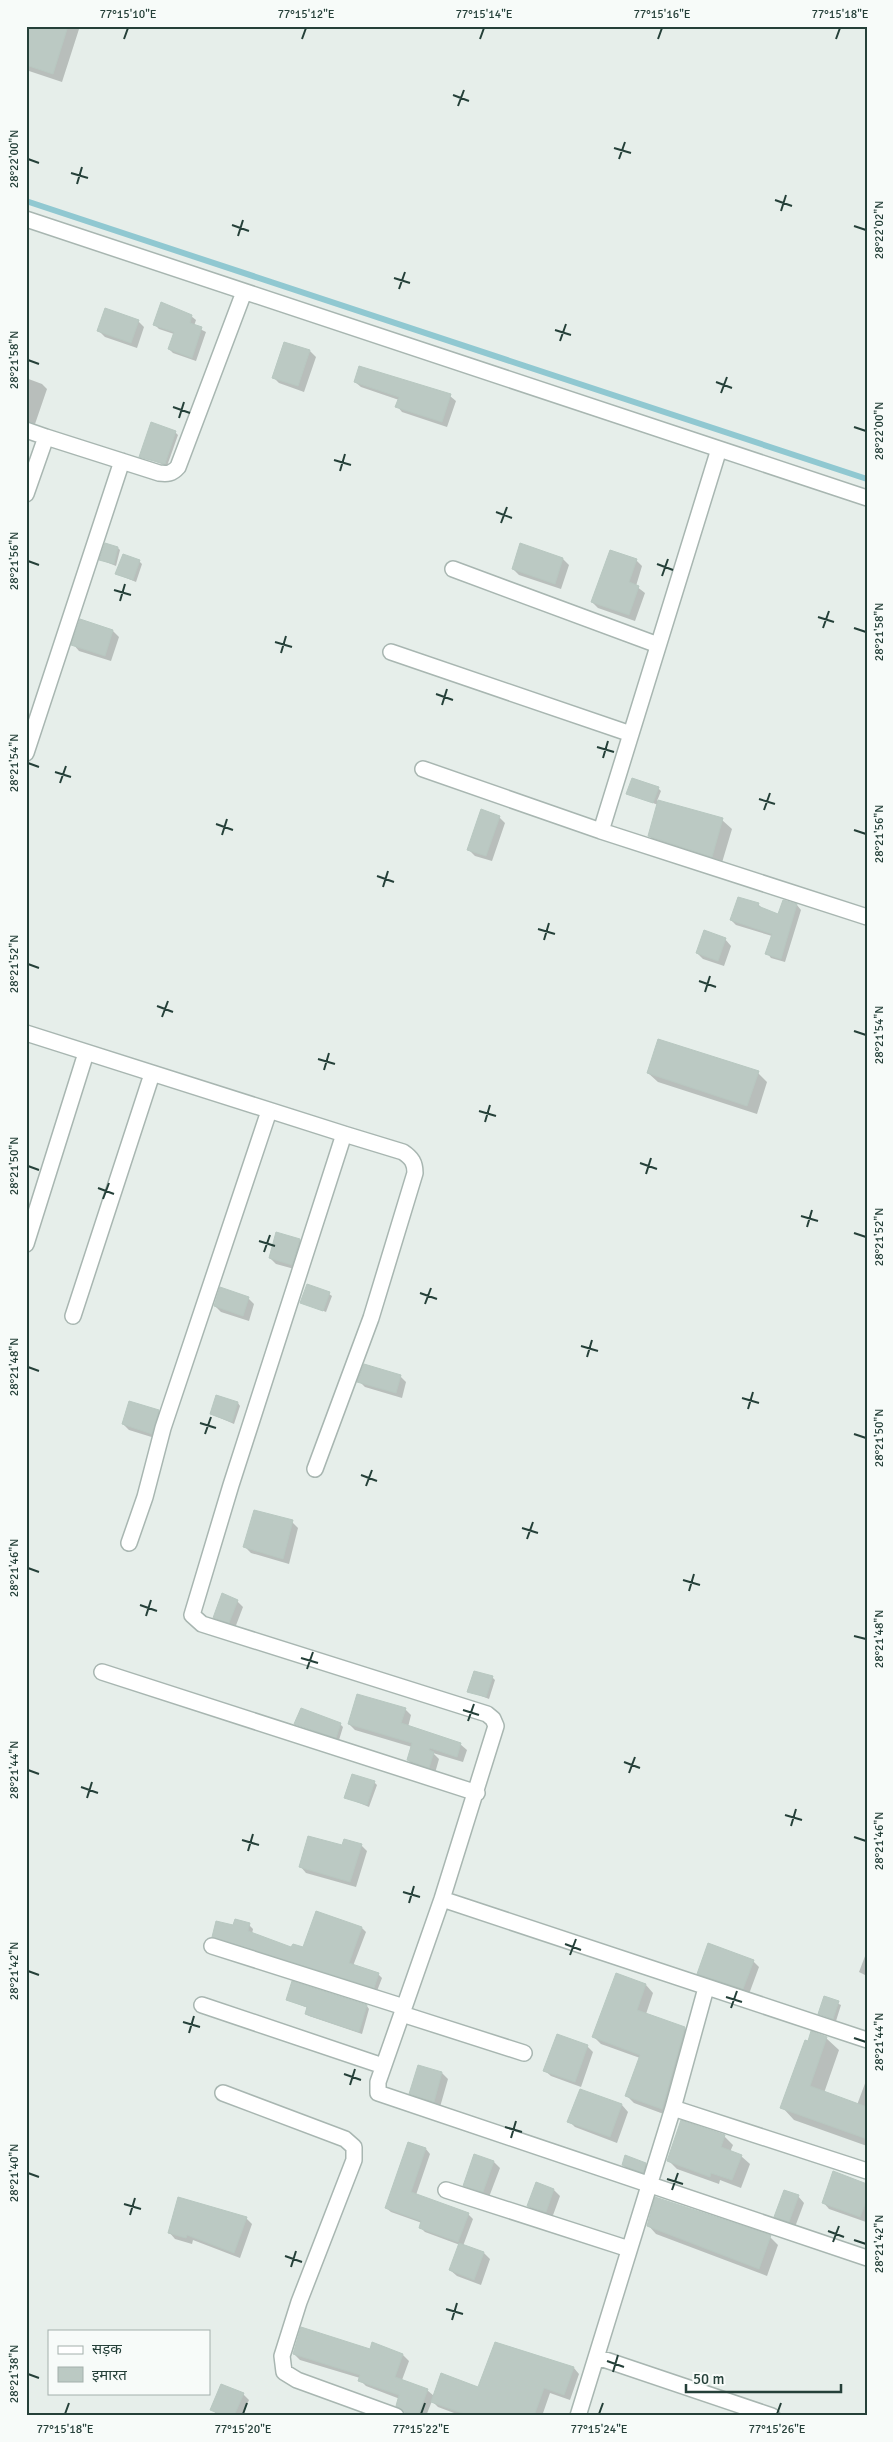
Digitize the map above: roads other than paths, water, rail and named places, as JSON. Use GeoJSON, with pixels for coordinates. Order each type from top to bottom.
{"type":"FeatureCollection","features":[{"type":"Feature","properties":{"kind":"street"},"geometry":{"type":"LineString","coordinates":[[26,219],[867,498]]}},
{"type":"Feature","properties":{"kind":"street"},"geometry":{"type":"LineString","coordinates":[[26,430],[122,462],[167,474],[178,467],[244,292]]}},
{"type":"Feature","properties":{"kind":"street"},"geometry":{"type":"LineString","coordinates":[[26,494],[46,437]]}},
{"type":"Feature","properties":{"kind":"street"},"geometry":{"type":"LineString","coordinates":[[601,831],[719,449]]}},
{"type":"Feature","properties":{"kind":"street"},"geometry":{"type":"LineString","coordinates":[[26,754],[122,462]]}},
{"type":"Feature","properties":{"kind":"street"},"geometry":{"type":"LineString","coordinates":[[453,569],[658,645]]}},
{"type":"Feature","properties":{"kind":"street"},"geometry":{"type":"LineString","coordinates":[[391,652],[630,734]]}},
{"type":"Feature","properties":{"kind":"street"},"geometry":{"type":"LineString","coordinates":[[423,769],[601,831],[867,917]]}},
{"type":"Feature","properties":{"kind":"street"},"geometry":{"type":"LineString","coordinates":[[26,1033],[403,1152],[410,1157],[415,1165],[415,1173],[371,1318],[316,1469]]}},
{"type":"Feature","properties":{"kind":"street"},"geometry":{"type":"LineString","coordinates":[[26,1244],[86,1053]]}},
{"type":"Feature","properties":{"kind":"street"},"geometry":{"type":"LineString","coordinates":[[73,1316],[152,1074]]}},
{"type":"Feature","properties":{"kind":"street"},"geometry":{"type":"LineString","coordinates":[[129,1543],[145,1497],[163,1428],[270,1111]]}},
{"type":"Feature","properties":{"kind":"street"},"geometry":{"type":"LineString","coordinates":[[344,1134],[231,1485],[192,1615],[202,1624],[487,1714],[493,1719],[496,1726],[442,1899],[376,2088],[383,2096],[867,2258]]}},
{"type":"Feature","properties":{"kind":"street"},"geometry":{"type":"LineString","coordinates":[[102,1672],[476,1793]]}},
{"type":"Feature","properties":{"kind":"street"},"geometry":{"type":"LineString","coordinates":[[442,1899],[867,2040]]}},
{"type":"Feature","properties":{"kind":"street"},"geometry":{"type":"LineString","coordinates":[[212,1946],[524,2053]]}},
{"type":"Feature","properties":{"kind":"street"},"geometry":{"type":"LineString","coordinates":[[578,2416],[673,2108],[706,1988]]}},
{"type":"Feature","properties":{"kind":"street"},"geometry":{"type":"LineString","coordinates":[[202,2005],[383,2066]]}},
{"type":"Feature","properties":{"kind":"street"},"geometry":{"type":"LineString","coordinates":[[223,2093],[346,2139],[354,2147],[354,2160],[299,2302],[282,2356],[284,2372],[297,2380],[396,2416]]}},
{"type":"Feature","properties":{"kind":"street"},"geometry":{"type":"LineString","coordinates":[[673,2108],[867,2171]]}},
{"type":"Feature","properties":{"kind":"street"},"geometry":{"type":"LineString","coordinates":[[446,2190],[629,2249]]}},
{"type":"Feature","properties":{"kind":"street"},"geometry":{"type":"LineString","coordinates":[[597,2357],[772,2416]]}},
{"type":"Feature","properties":{"kind":"waterway"},"geometry":{"type":"LineString","coordinates":[[26,201],[867,479]]}}]}
